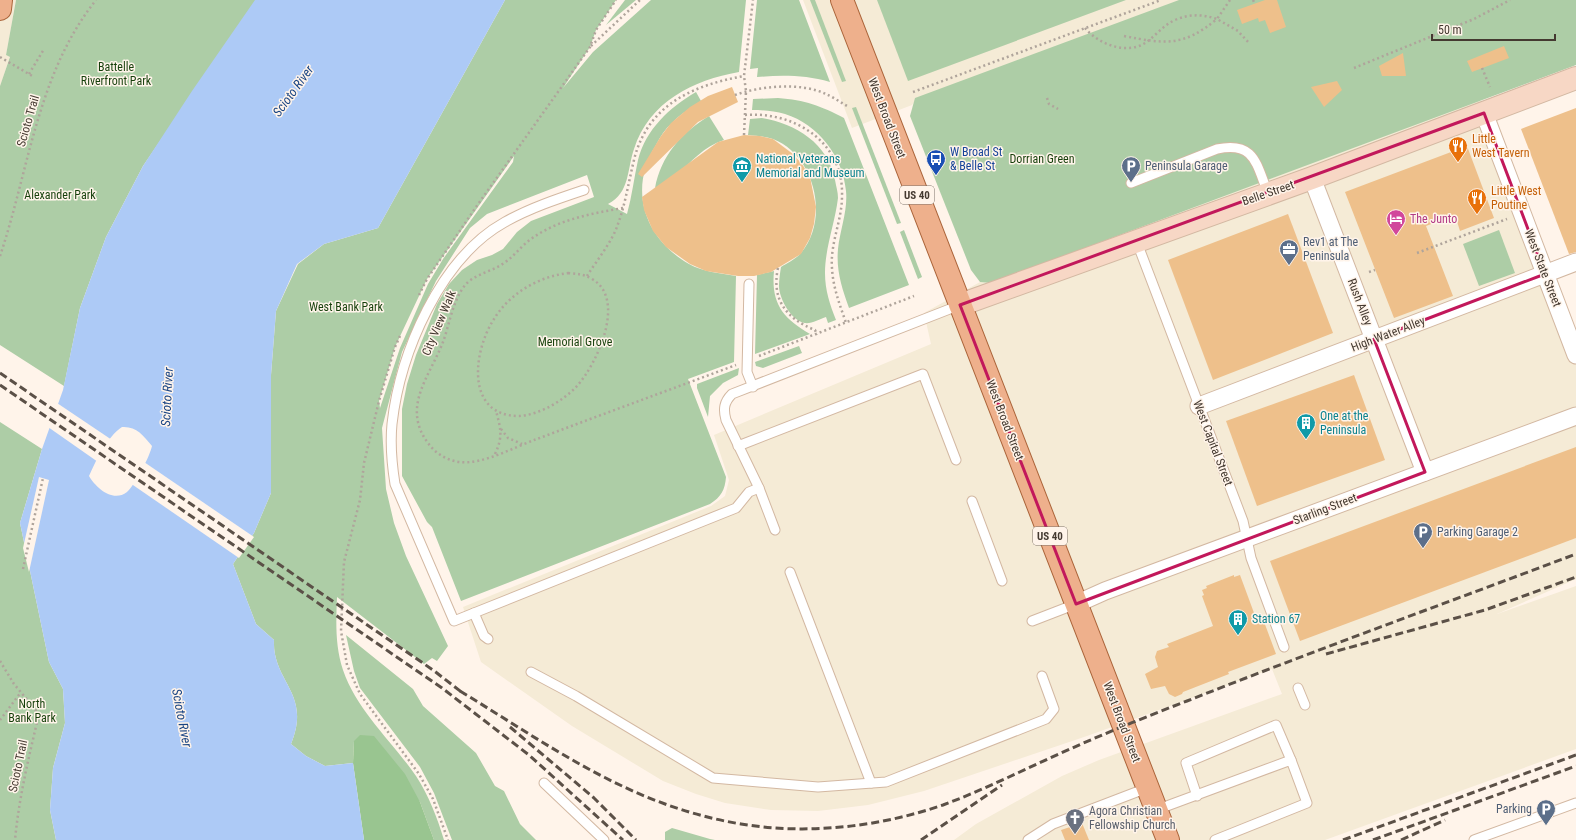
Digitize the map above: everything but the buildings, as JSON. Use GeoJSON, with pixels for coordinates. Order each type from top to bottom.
{"type":"FeatureCollection","features":[{"type":"Feature","properties":{"kind":"main road"},"geometry":{"type":"LineString","coordinates":[[0,9],[1,0]]}},
{"type":"Feature","properties":{"kind":"main road","name":"West Broad Street"},"geometry":{"type":"LineString","coordinates":[[842,0],[1168,840]]}},
{"type":"Feature","properties":{"kind":"street","name":"Belle Street"},"geometry":{"type":"LineString","coordinates":[[960,305],[1136,240],[1312,178],[1576,78]]}},
{"type":"Feature","properties":{"kind":"street","name":"West State Street"},"geometry":{"type":"LineString","coordinates":[[1484,113],[1576,355]]}},
{"type":"Feature","properties":{"kind":"street","name":"Rush Alley"},"geometry":{"type":"LineString","coordinates":[[1312,178],[1425,472]]}},
{"type":"Feature","properties":{"kind":"street","name":"High Water Alley"},"geometry":{"type":"LineString","coordinates":[[1199,406],[1576,262]]}},
{"type":"Feature","properties":{"kind":"street","name":"Starling Street"},"geometry":{"type":"LineString","coordinates":[[1076,604],[1105,591],[1576,416]]}},
{"type":"Feature","properties":{"kind":"lane"},"geometry":{"type":"LineString","coordinates":[[1131,183],[1218,149],[1232,146],[1243,149],[1253,156],[1268,193]]}},
{"type":"Feature","properties":{"kind":"lane"},"geometry":{"type":"LineString","coordinates":[[584,190],[546,202],[504,222],[477,244],[455,265],[437,290],[419,329],[399,383],[392,425],[392,463],[395,484],[454,621],[736,508],[749,492],[759,488]]}},
{"type":"Feature","properties":{"kind":"lane","name":"West Capital Street"},"geometry":{"type":"LineString","coordinates":[[1136,240],[1243,521],[1251,558],[1284,647]]}},
{"type":"Feature","properties":{"kind":"lane"},"geometry":{"type":"LineString","coordinates":[[748,284],[747,372],[753,386]]}},
{"type":"Feature","properties":{"kind":"lane"},"geometry":{"type":"LineString","coordinates":[[775,530],[759,488],[726,420],[724,409],[726,400],[732,394],[960,305]]}},
{"type":"Feature","properties":{"kind":"lane"},"geometry":{"type":"LineString","coordinates":[[738,446],[923,374],[956,460]]}},
{"type":"Feature","properties":{"kind":"lane"},"geometry":{"type":"LineString","coordinates":[[972,501],[1002,581]]}},
{"type":"Feature","properties":{"kind":"lane"},"geometry":{"type":"LineString","coordinates":[[790,572],[871,783]]}},
{"type":"Feature","properties":{"kind":"lane"},"geometry":{"type":"LineString","coordinates":[[1032,621],[1076,604]]}},
{"type":"Feature","properties":{"kind":"lane"},"geometry":{"type":"LineString","coordinates":[[474,613],[484,636],[488,639]]}},
{"type":"Feature","properties":{"kind":"lane"},"geometry":{"type":"LineString","coordinates":[[532,672],[576,696],[713,778],[818,787],[886,782],[1046,719],[1054,709],[1042,676]]}},
{"type":"Feature","properties":{"kind":"lane"},"geometry":{"type":"LineString","coordinates":[[1298,688],[1304,705]]}},
{"type":"Feature","properties":{"kind":"lane"},"geometry":{"type":"LineString","coordinates":[[1197,796],[1186,763],[1276,725],[1307,803],[1215,840]]}},
{"type":"Feature","properties":{"kind":"lane"},"geometry":{"type":"LineString","coordinates":[[1156,810],[1291,760]]}},
{"type":"Feature","properties":{"kind":"lane"},"geometry":{"type":"LineString","coordinates":[[544,783],[604,840]]}},
{"type":"Feature","properties":{"kind":"lane"},"geometry":{"type":"LineString","coordinates":[[1028,840],[1052,824],[1147,788]]}},
{"type":"Feature","properties":{"kind":"lane"},"geometry":{"type":"LineString","coordinates":[[1474,840],[1576,803]]}},
{"type":"Feature","properties":{"kind":"path","name":"Scioto Trail"},"geometry":{"type":"LineString","coordinates":[[0,256],[46,92],[74,34],[96,0]]}},
{"type":"Feature","properties":{"kind":"path"},"geometry":{"type":"LineString","coordinates":[[590,47],[596,30],[616,0]]}},
{"type":"Feature","properties":{"kind":"path"},"geometry":{"type":"LineString","coordinates":[[418,299],[427,279],[476,207],[590,47],[640,0]]}},
{"type":"Feature","properties":{"kind":"path"},"geometry":{"type":"LineString","coordinates":[[744,135],[746,91],[744,76],[753,0]]}},
{"type":"Feature","properties":{"kind":"path"},"geometry":{"type":"LineString","coordinates":[[913,92],[1161,0]]}},
{"type":"Feature","properties":{"kind":"path"},"geometry":{"type":"LineString","coordinates":[[1124,36],[1163,42],[1185,39],[1204,30],[1217,19],[1230,0]]}},
{"type":"Feature","properties":{"kind":"path"},"geometry":{"type":"LineString","coordinates":[[1253,0],[1254,4]]}},
{"type":"Feature","properties":{"kind":"path"},"geometry":{"type":"LineString","coordinates":[[1354,68],[1474,19],[1510,0]]}},
{"type":"Feature","properties":{"kind":"path"},"geometry":{"type":"LineString","coordinates":[[1085,28],[1098,40],[1124,48],[1139,47],[1149,41],[1174,20],[1196,15],[1217,19],[1238,30],[1249,43]]}},
{"type":"Feature","properties":{"kind":"path"},"geometry":{"type":"LineString","coordinates":[[29,74],[44,49]]}},
{"type":"Feature","properties":{"kind":"path"},"geometry":{"type":"LineString","coordinates":[[0,57],[34,77]]}},
{"type":"Feature","properties":{"kind":"path"},"geometry":{"type":"LineString","coordinates":[[1482,68],[1490,87]]}},
{"type":"Feature","properties":{"kind":"path"},"geometry":{"type":"LineString","coordinates":[[587,276],[617,226],[636,155],[643,136],[669,103],[695,89],[724,80],[744,76]]}},
{"type":"Feature","properties":{"kind":"path"},"geometry":{"type":"LineString","coordinates":[[735,95],[764,87],[805,89],[824,93],[847,106]]}},
{"type":"Feature","properties":{"kind":"path"},"geometry":{"type":"LineString","coordinates":[[1047,98],[1050,104],[1058,109]]}},
{"type":"Feature","properties":{"kind":"path"},"geometry":{"type":"LineString","coordinates":[[746,115],[769,114],[784,118],[802,126],[816,136],[834,159],[841,183],[842,196],[840,216],[832,247],[832,268],[835,292],[846,323]]}},
{"type":"Feature","properties":{"kind":"path","name":"City View Walk"},"geometry":{"type":"LineString","coordinates":[[623,208],[576,217],[555,225],[527,242],[503,264],[482,272],[467,283],[458,297],[441,348],[432,362],[420,393],[416,417],[424,438],[438,454],[448,459],[469,462],[485,460],[522,444],[817,335],[914,296]]}},
{"type":"Feature","properties":{"kind":"path"},"geometry":{"type":"LineString","coordinates":[[1418,253],[1508,219]]}},
{"type":"Feature","properties":{"kind":"path"},"geometry":{"type":"LineString","coordinates":[[778,268],[776,286],[778,296],[784,308],[791,318],[799,324],[815,330],[817,335]]}},
{"type":"Feature","properties":{"kind":"path"},"geometry":{"type":"LineString","coordinates":[[1369,272],[1375,270]]}},
{"type":"Feature","properties":{"kind":"path"},"geometry":{"type":"LineString","coordinates":[[568,273],[587,276],[602,287],[607,300],[608,316],[605,333],[597,356],[577,387],[564,397],[537,412],[524,416],[512,416],[496,410],[489,405],[482,396],[478,384],[477,371],[479,355],[485,336],[494,319],[506,304],[522,290],[552,275],[568,273]]}},
{"type":"Feature","properties":{"kind":"path"},"geometry":{"type":"LineString","coordinates":[[401,334],[395,347],[379,401],[364,463],[360,500],[344,562],[341,631],[347,665],[360,694],[419,774],[433,799],[448,840]]}},
{"type":"Feature","properties":{"kind":"path"},"geometry":{"type":"LineString","coordinates":[[496,410],[501,428],[508,438],[522,444]]}},
{"type":"Feature","properties":{"kind":"path"},"geometry":{"type":"LineString","coordinates":[[495,455],[500,442],[501,428]]}},
{"type":"Feature","properties":{"kind":"path"},"geometry":{"type":"LineString","coordinates":[[23,569],[43,478]]}},
{"type":"Feature","properties":{"kind":"path","name":"Scioto Trail"},"geometry":{"type":"LineString","coordinates":[[0,661],[21,692],[39,714],[26,764],[15,840]]}},
{"type":"Feature","properties":{"kind":"path"},"geometry":{"type":"LineString","coordinates":[[0,720],[21,692]]}},
{"type":"Feature","properties":{"kind":"highlighted area"},"geometry":{"type":"Polygon","coordinates":[[[1484,113],[1545,274],[1374,339],[1425,472],[1076,604],[960,305],[1484,113]]]}},
{"type":"Feature","properties":{"kind":"shaded area"},"geometry":{"type":"Polygon","coordinates":[[[0,0],[16,0],[6,55],[10,57],[0,86],[0,0]]]}},
{"type":"Feature","properties":{"kind":"shaded area"},"geometry":{"type":"Polygon","coordinates":[[[803,0],[1190,0],[915,101],[912,105],[852,128],[803,0]]]}},
{"type":"Feature","properties":{"kind":"shaded area"},"geometry":{"type":"Polygon","coordinates":[[[1480,100],[1576,355],[1576,579],[1497,614],[1576,586],[1576,749],[1325,840],[954,840],[976,824],[1062,776],[1099,760],[1282,694],[1272,669],[1087,736],[924,791],[868,805],[818,811],[771,810],[725,803],[696,794],[663,781],[572,726],[481,662],[463,607],[711,506],[725,496],[729,480],[714,435],[931,344],[924,313],[980,282],[991,283],[1480,100]]]}},
{"type":"Feature","properties":{"kind":"green space"},"geometry":{"type":"Polygon","coordinates":[[[16,0],[256,0],[143,166],[106,237],[80,308],[64,386],[0,345],[0,86],[10,57],[6,55],[16,0]]]}},
{"type":"Feature","properties":{"kind":"green space"},"geometry":{"type":"Polygon","coordinates":[[[505,0],[616,0],[596,30],[590,47],[563,88],[593,52],[651,0],[746,0],[739,72],[705,81],[690,87],[662,106],[650,118],[634,149],[624,187],[620,194],[608,204],[627,214],[638,160],[647,139],[660,120],[668,112],[696,92],[701,101],[675,120],[665,130],[658,142],[648,162],[643,178],[642,195],[645,211],[651,227],[661,241],[674,253],[689,264],[700,269],[736,276],[734,362],[688,379],[726,477],[725,486],[717,499],[710,504],[461,601],[432,527],[427,522],[402,476],[402,409],[407,384],[416,355],[437,304],[449,284],[462,270],[477,260],[492,255],[503,249],[517,232],[531,221],[594,197],[587,175],[487,214],[470,228],[436,281],[402,352],[382,428],[386,489],[394,523],[406,556],[448,646],[437,661],[432,658],[424,664],[337,597],[337,643],[340,661],[349,685],[366,712],[407,763],[421,784],[432,807],[444,840],[434,840],[420,802],[354,741],[353,763],[325,766],[306,756],[291,744],[296,727],[297,712],[294,700],[279,667],[275,654],[274,640],[256,624],[233,564],[254,533],[271,493],[271,375],[276,311],[298,264],[324,244],[378,228],[505,0]],[[514,156],[427,279],[395,347],[379,401],[380,408],[400,348],[428,284],[443,259],[513,162],[514,156]]]}},
{"type":"Feature","properties":{"kind":"green space"},"geometry":{"type":"Polygon","coordinates":[[[625,0],[636,0],[606,25],[625,0]]]}},
{"type":"Feature","properties":{"kind":"green space"},"geometry":{"type":"Polygon","coordinates":[[[757,0],[799,0],[830,82],[794,76],[757,77],[758,68],[750,69],[757,0]]]}},
{"type":"Feature","properties":{"kind":"green space"},"geometry":{"type":"Polygon","coordinates":[[[810,0],[815,0],[846,81],[842,82],[810,0]]]}},
{"type":"Feature","properties":{"kind":"green space"},"geometry":{"type":"Polygon","coordinates":[[[877,0],[1126,0],[908,81],[877,0]]]}},
{"type":"Feature","properties":{"kind":"green space","name":"Dorrian Green"},"geometry":{"type":"Polygon","coordinates":[[[1179,0],[1576,0],[1576,65],[991,283],[980,282],[971,270],[910,116],[915,98],[1179,0]]]}},
{"type":"Feature","properties":{"kind":"green space"},"geometry":{"type":"Polygon","coordinates":[[[778,98],[812,104],[844,118],[909,285],[849,308],[842,286],[838,265],[838,249],[845,213],[846,198],[844,178],[840,166],[827,144],[808,125],[785,114],[752,110],[753,99],[778,98]]]}},
{"type":"Feature","properties":{"kind":"green space"},"geometry":{"type":"Polygon","coordinates":[[[856,107],[901,223],[897,224],[852,108],[856,107]]]}},
{"type":"Feature","properties":{"kind":"green space"},"geometry":{"type":"Polygon","coordinates":[[[709,116],[724,140],[704,150],[675,177],[655,188],[662,166],[674,146],[690,130],[709,116]]]}},
{"type":"Feature","properties":{"kind":"green space"},"geometry":{"type":"Polygon","coordinates":[[[762,118],[787,125],[809,137],[818,146],[831,167],[838,198],[828,245],[825,273],[828,297],[836,320],[828,323],[826,317],[810,323],[800,321],[791,314],[781,297],[779,286],[781,267],[799,255],[810,239],[815,223],[816,206],[814,189],[808,173],[799,159],[787,147],[773,139],[748,135],[750,119],[762,118]]]}},
{"type":"Feature","properties":{"kind":"green space"},"geometry":{"type":"Polygon","coordinates":[[[904,230],[922,277],[918,279],[900,232],[904,230]]]}},
{"type":"Feature","properties":{"kind":"green space"},"geometry":{"type":"Polygon","coordinates":[[[1499,230],[1515,273],[1479,286],[1463,244],[1499,230]]]}},
{"type":"Feature","properties":{"kind":"green space"},"geometry":{"type":"Polygon","coordinates":[[[774,271],[774,292],[780,308],[792,322],[810,334],[755,354],[757,275],[774,271]]]}},
{"type":"Feature","properties":{"kind":"green space"},"geometry":{"type":"Polygon","coordinates":[[[799,346],[802,353],[763,368],[756,366],[755,362],[799,346]]]}},
{"type":"Feature","properties":{"kind":"green space"},"geometry":{"type":"Polygon","coordinates":[[[739,368],[738,375],[723,383],[710,396],[708,417],[697,388],[697,384],[739,368]]]}},
{"type":"Feature","properties":{"kind":"green space","name":"North Bank Park"},"geometry":{"type":"Polygon","coordinates":[[[0,422],[42,449],[20,523],[49,662],[63,689],[65,723],[53,768],[50,810],[56,840],[0,840],[0,422]]]}},
{"type":"Feature","properties":{"kind":"green space"},"geometry":{"type":"Polygon","coordinates":[[[346,635],[413,689],[423,706],[476,753],[495,786],[504,791],[520,824],[536,840],[452,840],[434,793],[420,767],[360,688],[354,671],[346,635]]]}},
{"type":"Feature","properties":{"kind":"green space"},"geometry":{"type":"Polygon","coordinates":[[[360,735],[374,736],[405,774],[420,802],[434,840],[364,840],[353,763],[354,741],[360,735]]]}},
{"type":"Feature","properties":{"kind":"green space"},"geometry":{"type":"Polygon","coordinates":[[[672,828],[715,840],[665,840],[665,832],[672,828]]]}},
{"type":"Feature","properties":{"kind":"water","name":"Scioto River"},"geometry":{"type":"Polygon","coordinates":[[[255,0],[505,0],[378,228],[324,244],[297,264],[276,311],[271,375],[271,493],[254,533],[233,564],[256,624],[274,640],[275,654],[279,667],[294,700],[297,712],[296,727],[291,744],[306,756],[325,766],[353,763],[364,840],[56,840],[50,810],[53,768],[65,723],[63,689],[49,662],[20,523],[42,449],[63,390],[80,308],[106,237],[143,166],[192,91],[255,0]],[[122,427],[117,431],[107,443],[89,476],[92,481],[105,493],[116,496],[127,492],[134,483],[142,470],[152,446],[139,432],[127,427],[122,427]]]}},
{"type":"Feature","properties":{"kind":"pier"},"geometry":{"type":"Polygon","coordinates":[[[57,403],[112,440],[98,462],[48,427],[57,403]]]}},
{"type":"Feature","properties":{"kind":"pier"},"geometry":{"type":"Polygon","coordinates":[[[144,462],[254,537],[239,558],[130,483],[144,462]]]}},
{"type":"Feature","properties":{"kind":"pier"},"geometry":{"type":"Polygon","coordinates":[[[39,477],[49,480],[29,572],[23,548],[39,477]]]}},
{"type":"Feature","properties":{"kind":"railway"},"geometry":{"type":"LineString","coordinates":[[0,373],[433,670],[464,694]]}},
{"type":"Feature","properties":{"kind":"railway"},"geometry":{"type":"LineString","coordinates":[[0,385],[442,688],[529,755],[623,840]]}},
{"type":"Feature","properties":{"kind":"railway"},"geometry":{"type":"LineString","coordinates":[[460,691],[560,753],[594,772],[628,789],[664,804],[701,815],[741,824],[766,827],[817,829],[869,824],[919,813],[959,799],[1113,730],[1158,712],[1576,554]]}},
{"type":"Feature","properties":{"kind":"railway"},"geometry":{"type":"LineString","coordinates":[[1326,654],[1485,610],[1576,577]]}},
{"type":"Feature","properties":{"kind":"railway"},"geometry":{"type":"LineString","coordinates":[[510,727],[594,798],[636,840]]}},
{"type":"Feature","properties":{"kind":"railway"},"geometry":{"type":"LineString","coordinates":[[1343,840],[1576,755]]}},
{"type":"Feature","properties":{"kind":"railway"},"geometry":{"type":"LineString","coordinates":[[1373,840],[1576,766]]}},
{"type":"Feature","properties":{"kind":"railway"},"geometry":{"type":"LineString","coordinates":[[921,840],[1002,785]]}},
{"type":"Feature","properties":{"kind":"railway"},"geometry":{"type":"LineString","coordinates":[[1401,840],[1445,820]]}},
{"type":"Feature","properties":{"kind":"place","name":"Little West Tavern"},"geometry":{"type":"Point","coordinates":[1458,163]}},
{"type":"Feature","properties":{"kind":"place","name":"W Broad St & Belle St"},"geometry":{"type":"Point","coordinates":[936,176]}},
{"type":"Feature","properties":{"kind":"place","name":"National Veterans Memorial and Museum"},"geometry":{"type":"Point","coordinates":[742,183]}},
{"type":"Feature","properties":{"kind":"place","name":"Peninsula Garage"},"geometry":{"type":"Point","coordinates":[1131,183]}},
{"type":"Feature","properties":{"kind":"place","name":"Little West Poutine"},"geometry":{"type":"Point","coordinates":[1477,215]}},
{"type":"Feature","properties":{"kind":"place","name":"The Junto"},"geometry":{"type":"Point","coordinates":[1396,236]}},
{"type":"Feature","properties":{"kind":"place","name":"Rev1 at The Peninsula"},"geometry":{"type":"Point","coordinates":[1289,266]}},
{"type":"Feature","properties":{"kind":"place","name":"One at the Peninsula"},"geometry":{"type":"Point","coordinates":[1306,440]}},
{"type":"Feature","properties":{"kind":"place","name":"Parking Garage 2"},"geometry":{"type":"Point","coordinates":[1423,549]}},
{"type":"Feature","properties":{"kind":"place","name":"Station 67"},"geometry":{"type":"Point","coordinates":[1238,636]}},
{"type":"Feature","properties":{"kind":"place","name":"Parking"},"geometry":{"type":"Point","coordinates":[1546,826]}},
{"type":"Feature","properties":{"kind":"place","name":"Agora Christian Fellowship Church"},"geometry":{"type":"Point","coordinates":[1075,835]}},
{"type":"Feature","properties":{"kind":"park label","name":"Battelle Riverfront Park"},"geometry":{"type":"Point","coordinates":[116,74]}},
{"type":"Feature","properties":{"kind":"park label","name":"Alexander Park"},"geometry":{"type":"Point","coordinates":[60,195]}},
{"type":"Feature","properties":{"kind":"park label","name":"West Bank Park"},"geometry":{"type":"Point","coordinates":[346,307]}},
{"type":"Feature","properties":{"kind":"park label","name":"Memorial Grove"},"geometry":{"type":"Point","coordinates":[575,342]}}]}
